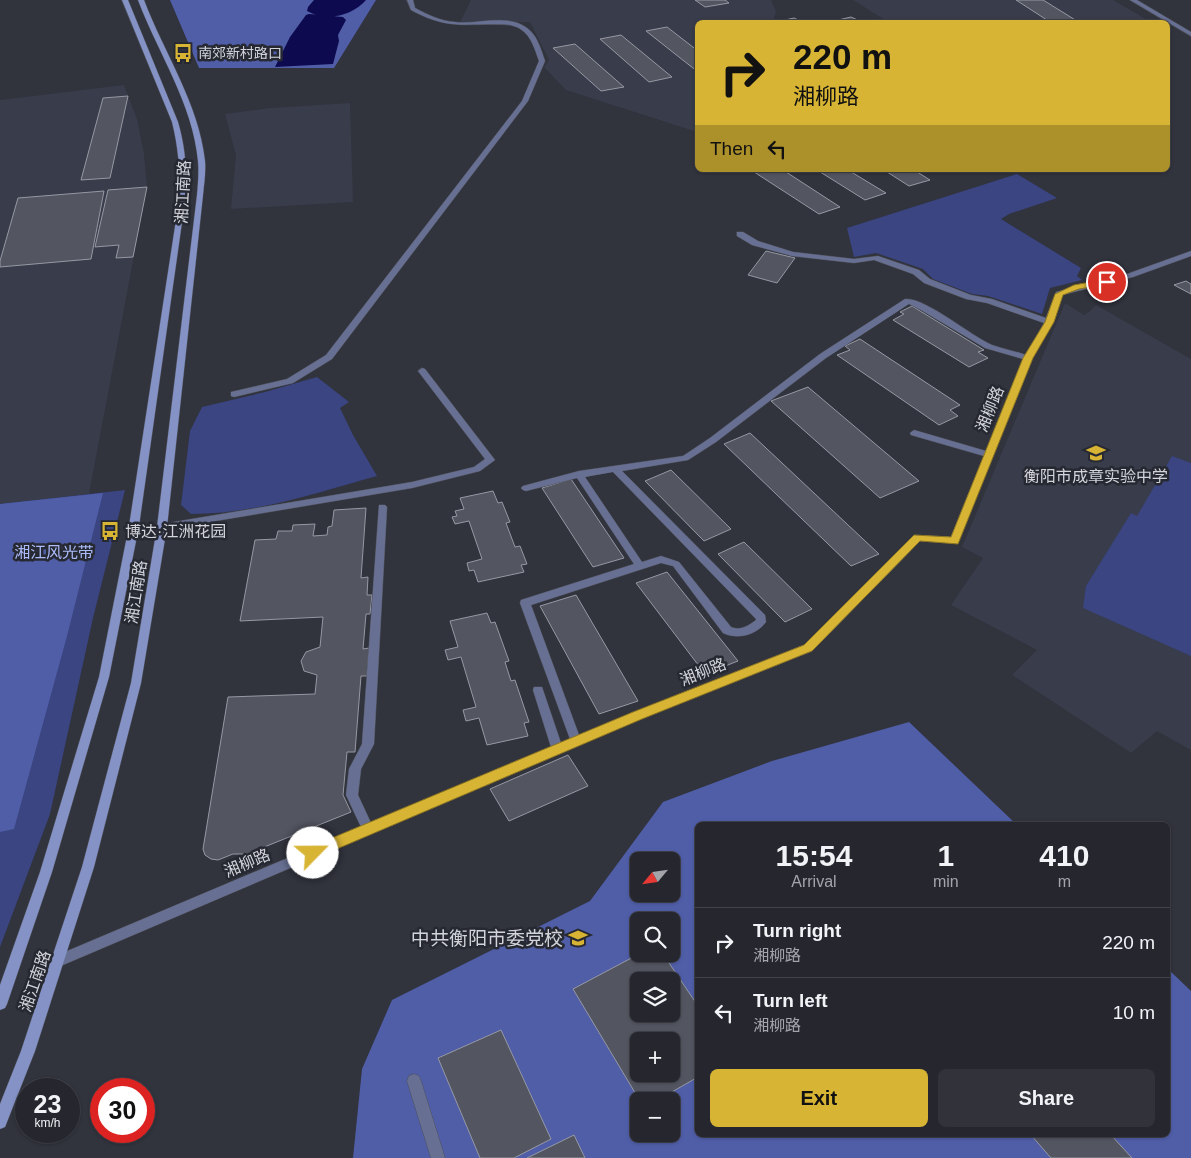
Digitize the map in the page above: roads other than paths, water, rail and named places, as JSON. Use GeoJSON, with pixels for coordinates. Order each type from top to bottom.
{"type":"FeatureCollection","features":[{"type":"Feature","properties":{"kind":"main road","name":"湘江南路"},"geometry":{"type":"LineString","coordinates":[[0,1004],[46,872],[104,676],[134,526],[183,194],[184,162],[175,124],[168,102],[133,25],[125,0]]}},
{"type":"Feature","properties":{"kind":"main road","name":"湘江南路"},"geometry":{"type":"LineString","coordinates":[[0,1122],[28,1051],[88,867],[136,684],[162,527],[200,195],[202,158],[194,121],[148,22],[141,0]]}},
{"type":"Feature","properties":{"kind":"street"},"geometry":{"type":"LineString","coordinates":[[234,394],[290,381],[329,357],[497,139],[528,93],[542,61],[533,38],[523,27],[504,23],[457,24],[430,19],[413,9],[410,0]]}},
{"type":"Feature","properties":{"kind":"street"},"geometry":{"type":"LineString","coordinates":[[1133,0],[1167,20]]}},
{"type":"Feature","properties":{"kind":"street"},"geometry":{"type":"LineString","coordinates":[[1170,22],[1191,34]]}},
{"type":"Feature","properties":{"kind":"street"},"geometry":{"type":"LineString","coordinates":[[740,234],[755,243],[792,254],[854,262],[875,258],[916,272],[927,281],[952,291],[989,301],[1049,322]]}},
{"type":"Feature","properties":{"kind":"street","name":"湘柳路"},"geometry":{"type":"LineString","coordinates":[[58,961],[576,741],[808,648],[918,537],[954,541],[1028,358],[1049,322],[1059,294],[1156,268],[1191,253]]}},
{"type":"Feature","properties":{"kind":"street"},"geometry":{"type":"LineString","coordinates":[[526,488],[579,474],[685,458],[713,440],[823,356],[908,301],[924,308],[988,346],[1028,358]]}},
{"type":"Feature","properties":{"kind":"street"},"geometry":{"type":"LineString","coordinates":[[162,527],[403,487],[477,469],[490,460],[422,371]]}},
{"type":"Feature","properties":{"kind":"street"},"geometry":{"type":"LineString","coordinates":[[914,433],[989,455]]}},
{"type":"Feature","properties":{"kind":"street"},"geometry":{"type":"LineString","coordinates":[[576,741],[525,603],[661,559],[676,564],[727,630],[733,634],[740,633],[761,622],[761,618],[615,468]]}},
{"type":"Feature","properties":{"kind":"street"},"geometry":{"type":"LineString","coordinates":[[579,474],[640,566]]}},
{"type":"Feature","properties":{"kind":"street"},"geometry":{"type":"LineString","coordinates":[[368,830],[352,796],[355,769],[368,744],[382,507]]}},
{"type":"Feature","properties":{"kind":"street"},"geometry":{"type":"LineString","coordinates":[[538,690],[557,749]]}},
{"type":"Feature","properties":{"kind":"street"},"geometry":{"type":"LineString","coordinates":[[544,708],[562,704]]}},
{"type":"Feature","properties":{"kind":"street"},"geometry":{"type":"LineString","coordinates":[[414,1081],[438,1158]]}},
{"type":"Feature","properties":{"kind":"place","name":"南郊新村路口"},"geometry":{"type":"Point","coordinates":[183,53]}},
{"type":"Feature","properties":{"kind":"place","name":"衡阳市成章实验中学"},"geometry":{"type":"Point","coordinates":[1096,453]}},
{"type":"Feature","properties":{"kind":"place","name":"博达·江洲花园"},"geometry":{"type":"Point","coordinates":[110,531]}},
{"type":"Feature","properties":{"kind":"place","name":"中共衡阳市委党校"},"geometry":{"type":"Point","coordinates":[578,938]}},
{"type":"Feature","properties":{"kind":"park label","name":"湘江风光带"},"geometry":{"type":"Point","coordinates":[54,552]}}]}
